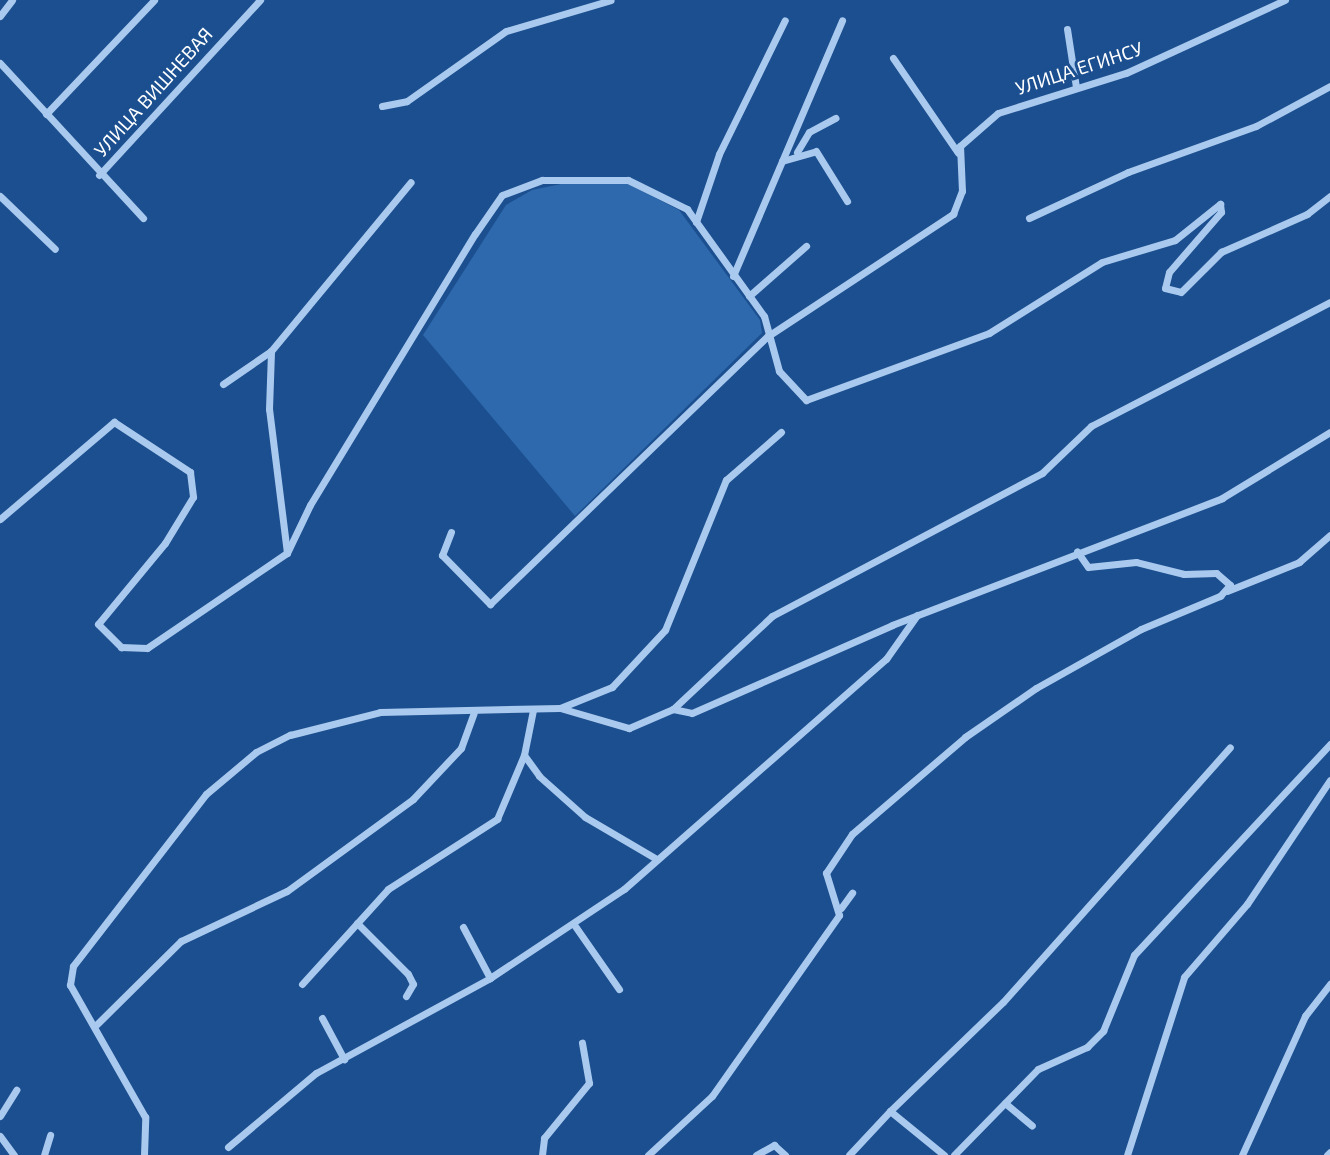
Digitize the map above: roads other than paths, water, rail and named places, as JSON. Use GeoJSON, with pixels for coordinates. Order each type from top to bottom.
{"type":"FeatureCollection","features":[{"type":"Feature","properties":{"kind":"street"},"geometry":{"type":"LineString","coordinates":[[0,16],[12,0]]}},
{"type":"Feature","properties":{"kind":"street"},"geometry":{"type":"LineString","coordinates":[[46,114],[154,0]]}},
{"type":"Feature","properties":{"kind":"street","name":"УЛИЦА ВИШНЕВАЯ"},"geometry":{"type":"LineString","coordinates":[[99,175],[260,0]]}},
{"type":"Feature","properties":{"kind":"street"},"geometry":{"type":"LineString","coordinates":[[382,106],[407,101],[506,31],[611,0]]}},
{"type":"Feature","properties":{"kind":"street","name":"УЛИЦА ЕГИНСУ"},"geometry":{"type":"LineString","coordinates":[[958,153],[999,113],[1126,73],[1285,0]]}},
{"type":"Feature","properties":{"kind":"street"},"geometry":{"type":"LineString","coordinates":[[695,222],[725,141],[786,20]]}},
{"type":"Feature","properties":{"kind":"street"},"geometry":{"type":"LineString","coordinates":[[733,276],[842,20]]}},
{"type":"Feature","properties":{"kind":"street"},"geometry":{"type":"LineString","coordinates":[[1067,29],[1076,87]]}},
{"type":"Feature","properties":{"kind":"street"},"geometry":{"type":"LineString","coordinates":[[452,532],[442,555],[490,604],[773,333],[953,214],[962,191],[958,153],[893,58]]}},
{"type":"Feature","properties":{"kind":"street"},"geometry":{"type":"LineString","coordinates":[[0,63],[99,175],[143,218]]}},
{"type":"Feature","properties":{"kind":"street"},"geometry":{"type":"LineString","coordinates":[[1029,218],[1128,172],[1243,132],[1330,86]]}},
{"type":"Feature","properties":{"kind":"street"},"geometry":{"type":"LineString","coordinates":[[781,161],[797,152],[810,132],[835,118]]}},
{"type":"Feature","properties":{"kind":"street"},"geometry":{"type":"LineString","coordinates":[[797,152],[821,156],[847,201]]}},
{"type":"Feature","properties":{"kind":"street"},"geometry":{"type":"LineString","coordinates":[[0,519],[114,422],[190,471],[193,497],[165,543],[98,624],[113,642],[138,652],[287,553],[317,493],[502,195],[542,180],[628,180],[665,193],[695,222],[749,296],[773,333],[779,370],[806,400],[989,333],[1102,262],[1175,240],[1220,204],[1221,212],[1169,272],[1166,288],[1181,292],[1221,252],[1330,196]]}},
{"type":"Feature","properties":{"kind":"street"},"geometry":{"type":"LineString","coordinates":[[223,384],[271,351],[411,182]]}},
{"type":"Feature","properties":{"kind":"street"},"geometry":{"type":"LineString","coordinates":[[0,196],[55,249]]}},
{"type":"Feature","properties":{"kind":"street"},"geometry":{"type":"LineString","coordinates":[[749,296],[806,246]]}},
{"type":"Feature","properties":{"kind":"street"},"geometry":{"type":"LineString","coordinates":[[560,708],[629,728],[673,709],[772,616],[1042,473],[1091,426],[1330,302]]}},
{"type":"Feature","properties":{"kind":"street"},"geometry":{"type":"LineString","coordinates":[[271,351],[269,409],[287,553]]}},
{"type":"Feature","properties":{"kind":"street"},"geometry":{"type":"LineString","coordinates":[[144,1155],[145,1117],[97,1024],[70,985],[73,967],[225,775],[290,735],[380,712],[474,713],[560,708],[612,687],[657,643],[726,480],[781,432]]}},
{"type":"Feature","properties":{"kind":"street"},"geometry":{"type":"LineString","coordinates":[[673,709],[692,713],[917,615],[1077,551],[1223,498],[1330,432]]}},
{"type":"Feature","properties":{"kind":"street"},"geometry":{"type":"LineString","coordinates":[[841,908],[826,873],[839,850],[965,737],[1071,666],[1246,582],[1299,562],[1330,535]]}},
{"type":"Feature","properties":{"kind":"street"},"geometry":{"type":"LineString","coordinates":[[1077,551],[1088,567],[1136,562],[1246,582]]}},
{"type":"Feature","properties":{"kind":"street"},"geometry":{"type":"LineString","coordinates":[[1225,578],[1227,592]]}},
{"type":"Feature","properties":{"kind":"street"},"geometry":{"type":"LineString","coordinates":[[228,1147],[295,1087],[491,978],[575,926],[886,659],[917,615]]}},
{"type":"Feature","properties":{"kind":"street"},"geometry":{"type":"LineString","coordinates":[[303,984],[388,889],[497,819],[524,755],[533,710]]}},
{"type":"Feature","properties":{"kind":"street"},"geometry":{"type":"LineString","coordinates":[[97,1024],[181,941],[287,891],[413,799],[461,748],[474,713]]}},
{"type":"Feature","properties":{"kind":"street"},"geometry":{"type":"LineString","coordinates":[[954,1155],[1038,1069],[1087,1048],[1103,1031],[1134,955],[1330,744]]}},
{"type":"Feature","properties":{"kind":"street"},"geometry":{"type":"LineString","coordinates":[[849,1155],[890,1111],[1003,1002],[1230,747]]}},
{"type":"Feature","properties":{"kind":"street"},"geometry":{"type":"LineString","coordinates":[[524,755],[584,817],[655,858]]}},
{"type":"Feature","properties":{"kind":"street"},"geometry":{"type":"LineString","coordinates":[[1127,1155],[1184,977],[1247,904],[1330,780]]}},
{"type":"Feature","properties":{"kind":"street"},"geometry":{"type":"LineString","coordinates":[[648,1155],[712,1096],[852,893]]}},
{"type":"Feature","properties":{"kind":"street"},"geometry":{"type":"LineString","coordinates":[[357,923],[408,974],[413,984],[405,996]]}},
{"type":"Feature","properties":{"kind":"street"},"geometry":{"type":"LineString","coordinates":[[575,926],[619,989]]}},
{"type":"Feature","properties":{"kind":"street"},"geometry":{"type":"LineString","coordinates":[[463,927],[491,978]]}},
{"type":"Feature","properties":{"kind":"street"},"geometry":{"type":"LineString","coordinates":[[1242,1155],[1305,1016],[1330,984]]}},
{"type":"Feature","properties":{"kind":"street"},"geometry":{"type":"LineString","coordinates":[[322,1018],[344,1059]]}},
{"type":"Feature","properties":{"kind":"street"},"geometry":{"type":"LineString","coordinates":[[542,1155],[544,1138],[589,1083],[582,1043]]}},
{"type":"Feature","properties":{"kind":"street"},"geometry":{"type":"LineString","coordinates":[[0,1116],[16,1090]]}},
{"type":"Feature","properties":{"kind":"street"},"geometry":{"type":"LineString","coordinates":[[1005,1102],[1032,1126]]}},
{"type":"Feature","properties":{"kind":"street"},"geometry":{"type":"LineString","coordinates":[[890,1111],[944,1155]]}},
{"type":"Feature","properties":{"kind":"street"},"geometry":{"type":"LineString","coordinates":[[44,1155],[50,1135]]}},
{"type":"Feature","properties":{"kind":"street"},"geometry":{"type":"LineString","coordinates":[[0,1136],[14,1155]]}},
{"type":"Feature","properties":{"kind":"street"},"geometry":{"type":"LineString","coordinates":[[756,1155],[768,1145],[785,1155]]}}]}
